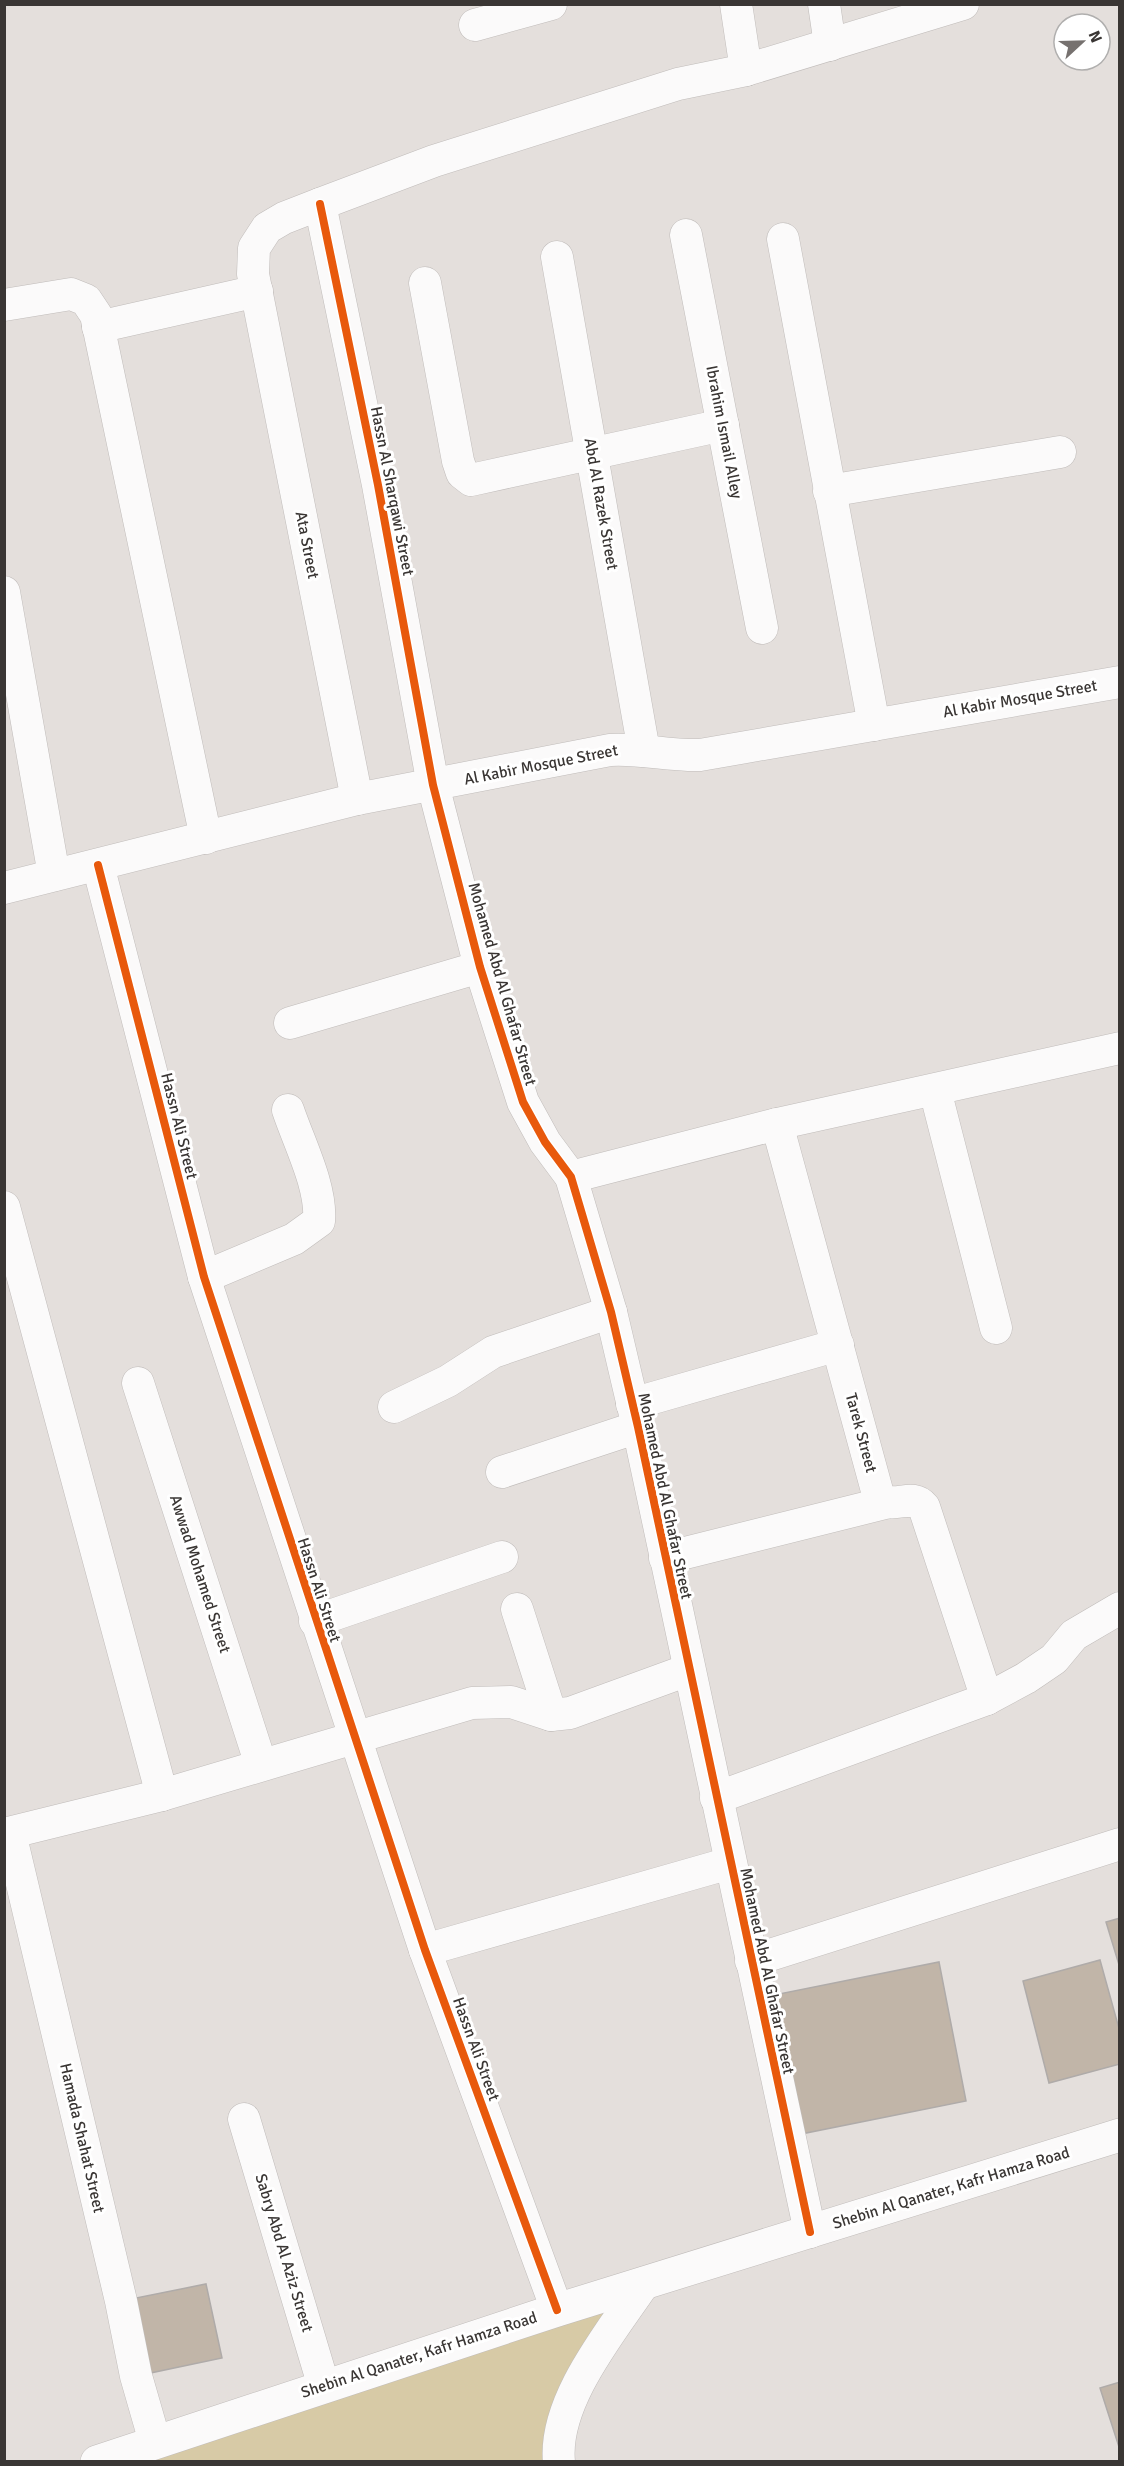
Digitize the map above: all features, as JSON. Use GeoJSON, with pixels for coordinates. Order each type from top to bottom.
{"type":"FeatureCollection","features":[{"type":"Feature","properties":{"kind":"main road","name":"Shebin Al Qanater, Kafr Hamza Road"},"geometry":{"type":"LineString","coordinates":[[97,2462],[558,2310],[1119,2135]]}},
{"type":"Feature","properties":{"kind":"street"},"geometry":{"type":"LineString","coordinates":[[475,25],[551,4]]}},
{"type":"Feature","properties":{"kind":"street"},"geometry":{"type":"LineString","coordinates":[[736,4],[746,69]]}},
{"type":"Feature","properties":{"kind":"street"},"geometry":{"type":"LineString","coordinates":[[824,4],[830,45]]}},
{"type":"Feature","properties":{"kind":"street","name":"Ata Street"},"geometry":{"type":"LineString","coordinates":[[357,799],[253,274],[254,248],[267,228],[284,218],[465,150],[678,84],[746,69],[963,4]]}},
{"type":"Feature","properties":{"kind":"street","name":"Hassn Al Sharqawi Street"},"geometry":{"type":"LineString","coordinates":[[320,204],[378,485],[433,785]]}},
{"type":"Feature","properties":{"kind":"street","name":"Ibrahim Ismail Alley"},"geometry":{"type":"LineString","coordinates":[[686,235],[762,628]]}},
{"type":"Feature","properties":{"kind":"street"},"geometry":{"type":"LineString","coordinates":[[783,239],[874,725]]}},
{"type":"Feature","properties":{"kind":"street","name":"Abd Al Razek Street"},"geometry":{"type":"LineString","coordinates":[[557,257],[644,751]]}},
{"type":"Feature","properties":{"kind":"street"},"geometry":{"type":"LineString","coordinates":[[425,283],[458,461],[462,473],[471,480],[723,425]]}},
{"type":"Feature","properties":{"kind":"street"},"geometry":{"type":"LineString","coordinates":[[98,327],[257,291]]}},
{"type":"Feature","properties":{"kind":"street"},"geometry":{"type":"LineString","coordinates":[[4,305],[71,294],[86,300],[96,315],[206,838]]}},
{"type":"Feature","properties":{"kind":"street"},"geometry":{"type":"LineString","coordinates":[[829,491],[1060,452]]}},
{"type":"Feature","properties":{"kind":"street"},"geometry":{"type":"LineString","coordinates":[[4,592],[54,875]]}},
{"type":"Feature","properties":{"kind":"street","name":"Al Kabir Mosque Street"},"geometry":{"type":"LineString","coordinates":[[4,888],[357,799],[610,750],[644,751],[675,756],[700,755],[1119,682]]}},
{"type":"Feature","properties":{"kind":"street","name":"Mohamed Abd Al Ghafar Street"},"geometry":{"type":"LineString","coordinates":[[433,785],[480,967],[523,1102],[545,1142],[571,1177],[611,1312],[810,2232]]}},
{"type":"Feature","properties":{"kind":"street","name":"Hassn Ali Street"},"geometry":{"type":"LineString","coordinates":[[98,865],[204,1277],[315,1621],[425,1950],[558,2310]]}},
{"type":"Feature","properties":{"kind":"street"},"geometry":{"type":"LineString","coordinates":[[290,1023],[480,967]]}},
{"type":"Feature","properties":{"kind":"street"},"geometry":{"type":"LineString","coordinates":[[571,1177],[777,1124],[1119,1048]]}},
{"type":"Feature","properties":{"kind":"street"},"geometry":{"type":"LineString","coordinates":[[935,1090],[996,1328]]}},
{"type":"Feature","properties":{"kind":"street"},"geometry":{"type":"LineString","coordinates":[[204,1277],[294,1239],[319,1221],[320,1206],[316,1190],[288,1110]]}},
{"type":"Feature","properties":{"kind":"street","name":"Tarek Street"},"geometry":{"type":"LineString","coordinates":[[777,1124],[876,1490],[879,1498],[885,1503]]}},
{"type":"Feature","properties":{"kind":"street"},"geometry":{"type":"LineString","coordinates":[[4,1207],[162,1795]]}},
{"type":"Feature","properties":{"kind":"street"},"geometry":{"type":"LineString","coordinates":[[394,1407],[448,1381],[493,1352],[611,1312]]}},
{"type":"Feature","properties":{"kind":"street"},"geometry":{"type":"LineString","coordinates":[[502,1472],[635,1416],[838,1345]]}},
{"type":"Feature","properties":{"kind":"street","name":"Awwad Mohamed Street"},"geometry":{"type":"LineString","coordinates":[[138,1383],[261,1765]]}},
{"type":"Feature","properties":{"kind":"street"},"geometry":{"type":"LineString","coordinates":[[665,1558],[885,1503],[893,1504],[911,1500],[920,1502],[924,1507],[987,1699]]}},
{"type":"Feature","properties":{"kind":"street"},"geometry":{"type":"LineString","coordinates":[[315,1621],[502,1557]]}},
{"type":"Feature","properties":{"kind":"street"},"geometry":{"type":"LineString","coordinates":[[716,1798],[987,1699],[1044,1666],[1074,1635],[1119,1608]]}},
{"type":"Feature","properties":{"kind":"street"},"geometry":{"type":"LineString","coordinates":[[517,1609],[552,1715]]}},
{"type":"Feature","properties":{"kind":"street"},"geometry":{"type":"LineString","coordinates":[[7,1834],[162,1795],[472,1703],[511,1702],[552,1715],[570,1713],[688,1670]]}},
{"type":"Feature","properties":{"kind":"street","name":"Hamada Shahat Street"},"geometry":{"type":"LineString","coordinates":[[7,1834],[121,2301],[136,2376],[155,2442]]}},
{"type":"Feature","properties":{"kind":"street"},"geometry":{"type":"LineString","coordinates":[[751,1961],[1119,1844]]}},
{"type":"Feature","properties":{"kind":"street"},"geometry":{"type":"LineString","coordinates":[[425,1950],[730,1863]]}},
{"type":"Feature","properties":{"kind":"street","name":"Sabry Abd Al Aziz Street"},"geometry":{"type":"LineString","coordinates":[[244,2119],[324,2386]]}},
{"type":"Feature","properties":{"kind":"street"},"geometry":{"type":"LineString","coordinates":[[559,2462],[563,2421],[578,2385],[597,2352],[644,2283]]}},
{"type":"Feature","properties":{"kind":"shaded area"},"geometry":{"type":"Polygon","coordinates":[[[644,2283],[598,2351],[559,2461],[126,2462],[644,2283]]]}},
{"type":"Feature","properties":{"kind":"building"},"geometry":{"type":"Polygon","coordinates":[[[1120,1918],[1120,1968],[1106,1922],[1120,1918]]]}},
{"type":"Feature","properties":{"kind":"building"},"geometry":{"type":"Polygon","coordinates":[[[1100,1960],[1120,2032],[1120,2064],[1049,2083],[1023,1981],[1100,1960]]]}},
{"type":"Feature","properties":{"kind":"building"},"geometry":{"type":"Polygon","coordinates":[[[939,1962],[966,2101],[796,2135],[769,1996],[939,1962]]]}},
{"type":"Feature","properties":{"kind":"building"},"geometry":{"type":"Polygon","coordinates":[[[206,2284],[222,2358],[136,2376],[121,2301],[206,2284]]]}},
{"type":"Feature","properties":{"kind":"building"},"geometry":{"type":"Polygon","coordinates":[[[1120,2382],[1120,2450],[1100,2388],[1120,2382]]]}},
{"type":"Feature","properties":{"kind":"cycle path"},"geometry":{"type":"LineString","coordinates":[[320,204],[378,485],[433,785],[480,967],[523,1102],[545,1142],[571,1177],[611,1312],[638,1427],[810,2232]]}},
{"type":"Feature","properties":{"kind":"cycle path"},"geometry":{"type":"LineString","coordinates":[[98,865],[204,1277],[425,1950],[557,2310]]}}]}
